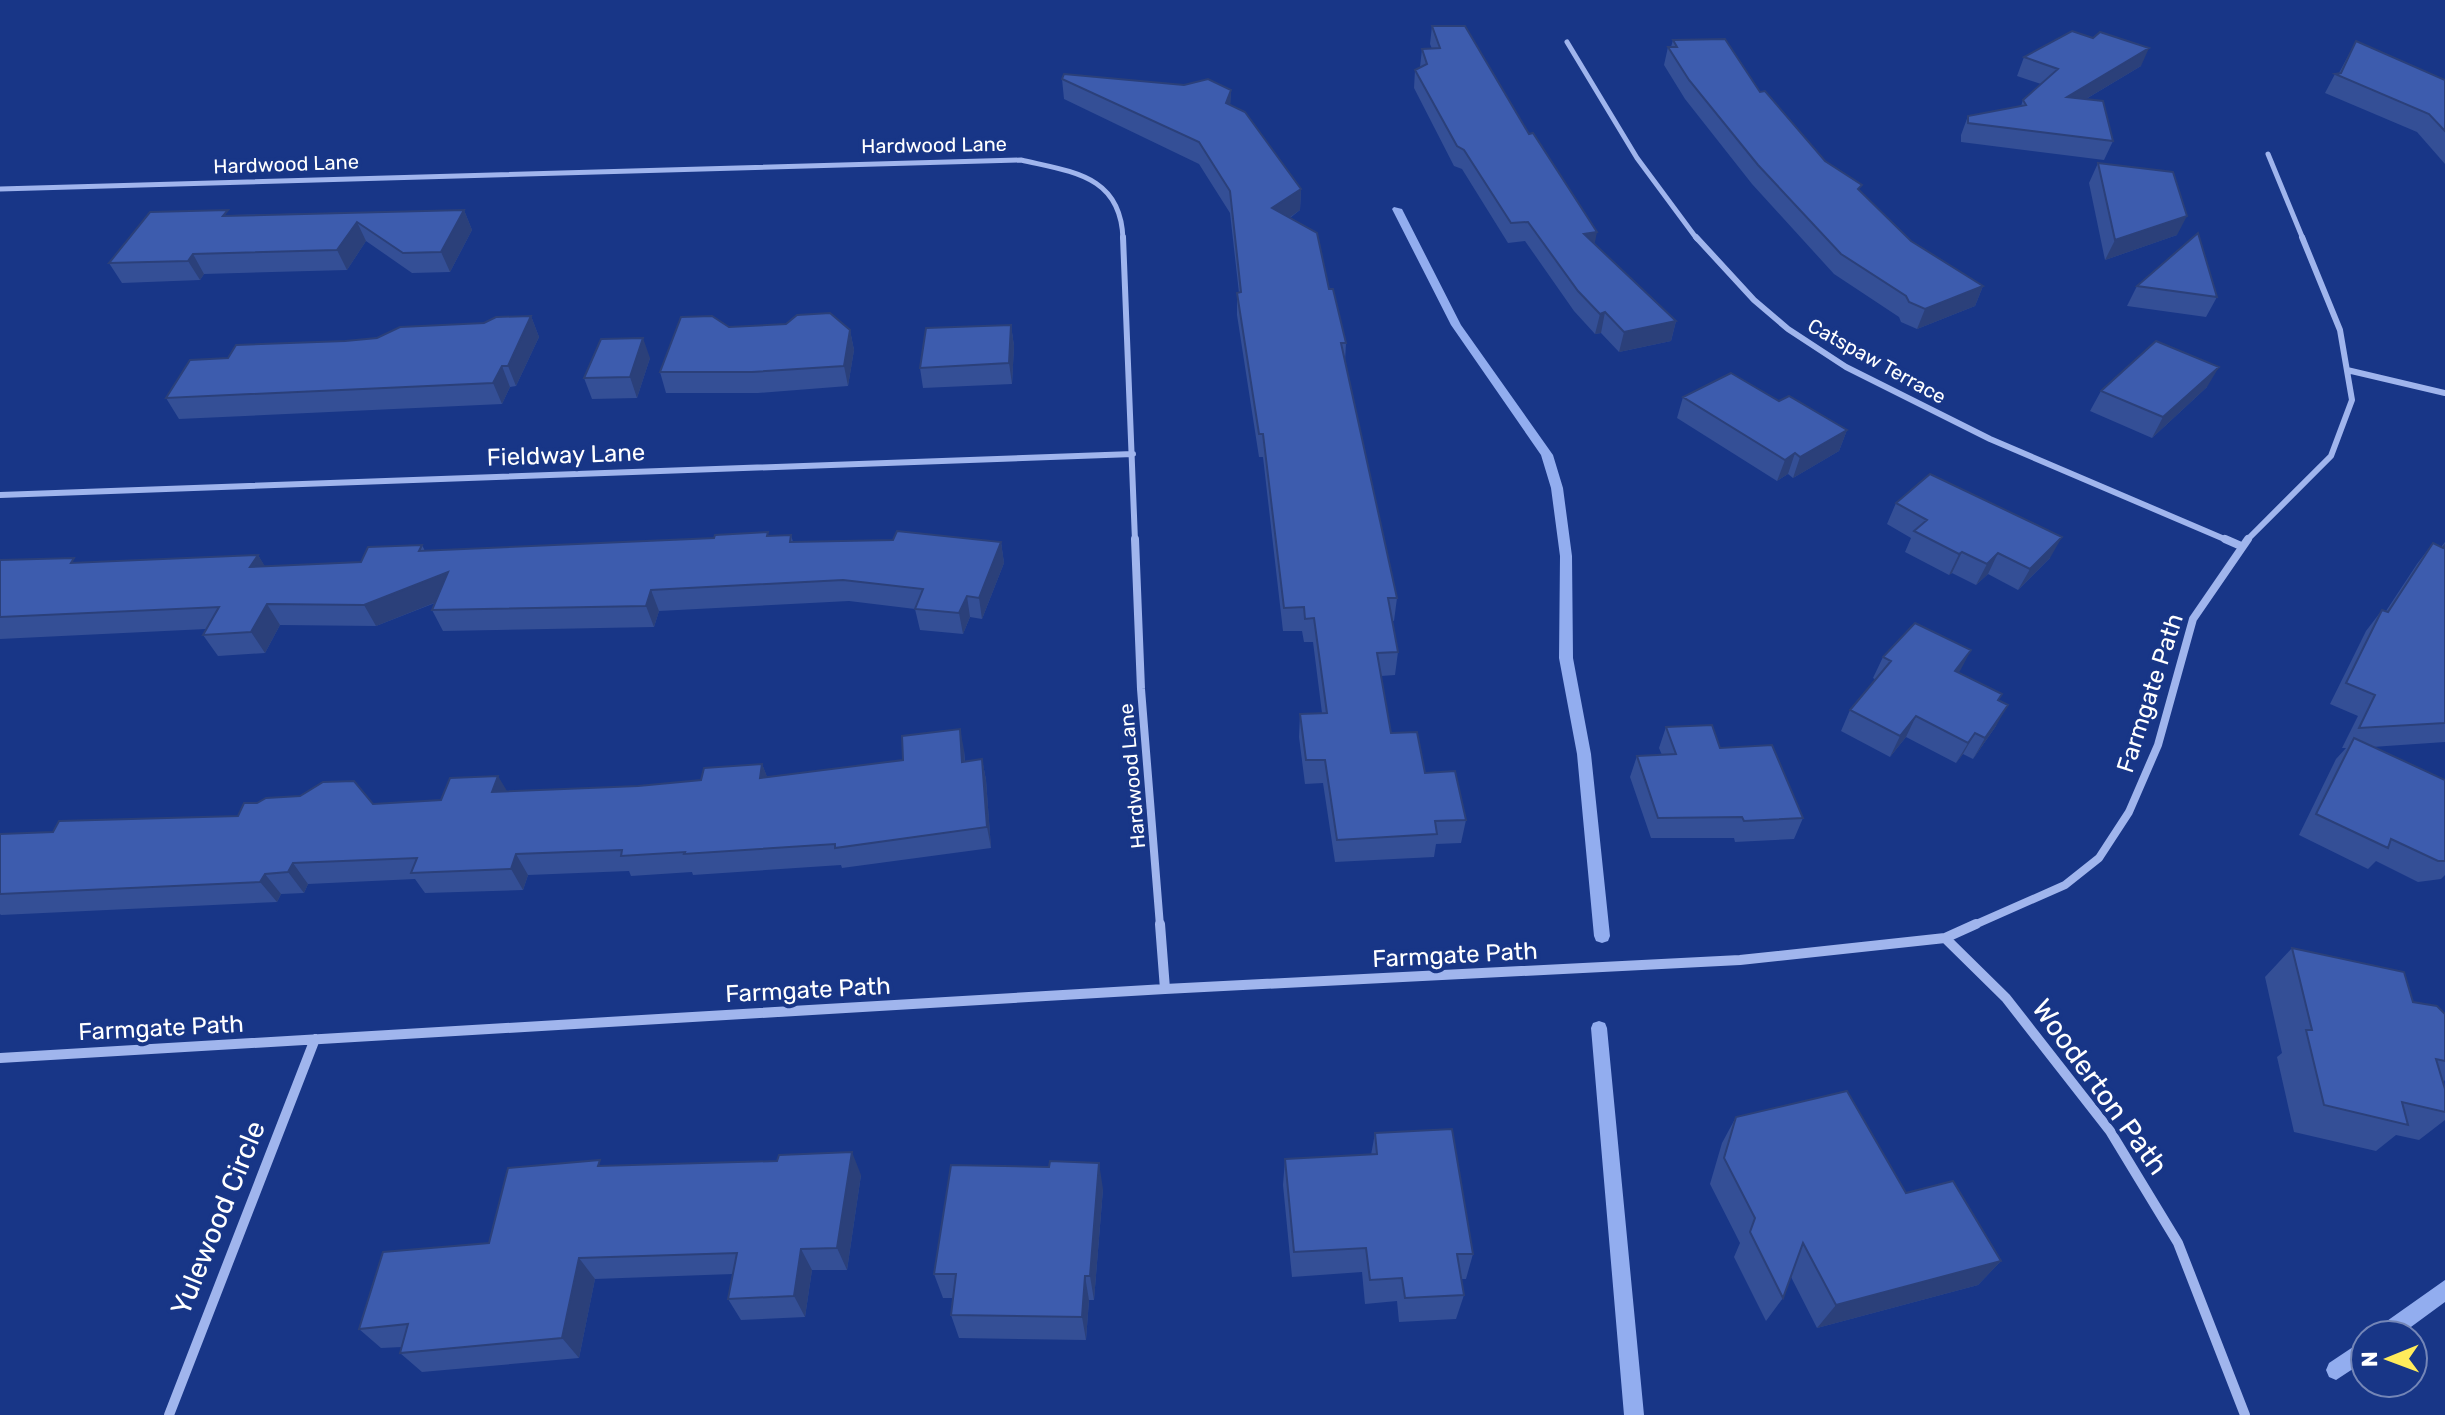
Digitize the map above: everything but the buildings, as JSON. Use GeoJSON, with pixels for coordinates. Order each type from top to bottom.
{"type":"FeatureCollection","features":[{"type":"Feature","properties":{"kind":"street","name":"Catspaw Terrace"},"geometry":{"type":"LineString","coordinates":[[1567,42],[1612,124],[1696,235],[1752,297],[1790,330],[1846,367],[1943,417],[2241,546]]}},
{"type":"Feature","properties":{"kind":"street","name":"Farmgate Path"},"geometry":{"type":"LineString","coordinates":[[0,1058],[1165,989],[1740,960],[1945,938],[2065,885],[2099,858],[2129,812],[2158,745],[2193,619],[2241,546],[2331,456],[2352,400],[2340,330],[2268,154]]}},
{"type":"Feature","properties":{"kind":"street","name":"Hardwood Lane"},"geometry":{"type":"LineString","coordinates":[[0,189],[820,163],[1021,160],[1082,175],[1102,186],[1114,198],[1123,226],[1141,689],[1165,989]]}},
{"type":"Feature","properties":{"kind":"street"},"geometry":{"type":"LineString","coordinates":[[2347,370],[2445,393]]}},
{"type":"Feature","properties":{"kind":"street","name":"Fieldway Lane"},"geometry":{"type":"LineString","coordinates":[[0,495],[1133,454]]}},
{"type":"Feature","properties":{"kind":"street","name":"Wooderton Path"},"geometry":{"type":"LineString","coordinates":[[1945,938],[2006,998],[2110,1131],[2178,1243],[2245,1415]]}},
{"type":"Feature","properties":{"kind":"street","name":"Yulewood Circle"},"geometry":{"type":"LineString","coordinates":[[169,1415],[315,1039]]}},
{"type":"Feature","properties":{"kind":"waterway"},"geometry":{"type":"LineString","coordinates":[[1397,209],[1456,325],[1547,455],[1557,488],[1566,556],[1566,658],[1584,754],[1602,936]]}},
{"type":"Feature","properties":{"kind":"waterway"},"geometry":{"type":"LineString","coordinates":[[1599,1028],[1634,1415]]}},
{"type":"Feature","properties":{"kind":"waterway"},"geometry":{"type":"LineString","coordinates":[[2406,1319],[2445,1290]]}},
{"type":"Feature","properties":{"kind":"waterway"},"geometry":{"type":"LineString","coordinates":[[2336,1370],[2349,1361]]}}]}
